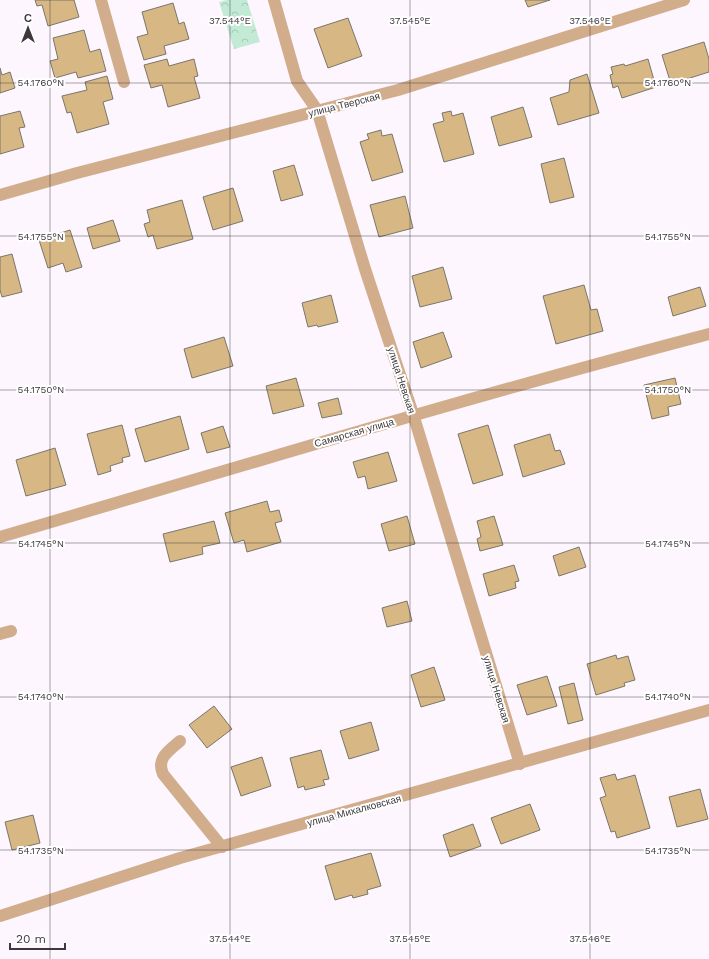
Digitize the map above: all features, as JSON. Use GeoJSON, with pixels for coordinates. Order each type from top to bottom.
{"type":"FeatureCollection","features":[{"type":"Feature","properties":{"kind":"street"},"geometry":{"type":"LineString","coordinates":[[101,0],[124,82]]}},
{"type":"Feature","properties":{"kind":"street","name":"улица Невская"},"geometry":{"type":"LineString","coordinates":[[274,0],[297,81],[317,110],[365,269],[413,414],[520,764]]}},
{"type":"Feature","properties":{"kind":"street","name":"улица Тверская"},"geometry":{"type":"LineString","coordinates":[[0,195],[85,170],[398,90],[684,0]]}},
{"type":"Feature","properties":{"kind":"street","name":"Самарская улица"},"geometry":{"type":"LineString","coordinates":[[0,537],[270,456],[382,425],[413,414],[556,373],[709,334]]}},
{"type":"Feature","properties":{"kind":"street","name":"улица Михалковская"},"geometry":{"type":"LineString","coordinates":[[0,916],[222,846],[709,710]]}},
{"type":"Feature","properties":{"kind":"street"},"geometry":{"type":"LineString","coordinates":[[180,742],[163,757],[161,764],[163,774],[222,846]]}},
{"type":"Feature","properties":{"kind":"green space"},"geometry":{"type":"Polygon","coordinates":[[[227,0],[247,0],[260,42],[234,49],[219,2],[227,0]]]}},
{"type":"Feature","properties":{"kind":"building"},"geometry":{"type":"Polygon","coordinates":[[[35,0],[74,0],[79,17],[48,26],[42,5],[37,6],[35,0]]]}},
{"type":"Feature","properties":{"kind":"building"},"geometry":{"type":"Polygon","coordinates":[[[525,0],[550,0],[528,7],[525,0]]]}},
{"type":"Feature","properties":{"kind":"building"},"geometry":{"type":"Polygon","coordinates":[[[173,3],[179,24],[184,22],[189,39],[164,46],[166,54],[144,60],[137,37],[148,34],[142,12],[173,3]]]}},
{"type":"Feature","properties":{"kind":"building"},"geometry":{"type":"Polygon","coordinates":[[[348,18],[362,56],[328,68],[314,29],[348,18]]]}},
{"type":"Feature","properties":{"kind":"building"},"geometry":{"type":"Polygon","coordinates":[[[84,30],[90,52],[100,49],[106,71],[78,78],[76,72],[55,78],[50,61],[58,59],[53,38],[84,30]]]}},
{"type":"Feature","properties":{"kind":"building"},"geometry":{"type":"Polygon","coordinates":[[[704,42],[709,59],[709,72],[671,84],[662,55],[704,42]]]}},
{"type":"Feature","properties":{"kind":"building"},"geometry":{"type":"Polygon","coordinates":[[[167,59],[169,66],[194,59],[198,76],[194,77],[200,98],[168,107],[162,85],[151,88],[144,65],[167,59]]]}},
{"type":"Feature","properties":{"kind":"building"},"geometry":{"type":"Polygon","coordinates":[[[648,59],[656,87],[622,98],[618,86],[613,88],[610,75],[613,74],[611,67],[624,64],[625,66],[648,59]]]}},
{"type":"Feature","properties":{"kind":"building"},"geometry":{"type":"Polygon","coordinates":[[[0,68],[2,75],[10,72],[15,88],[0,93],[0,68]]]}},
{"type":"Feature","properties":{"kind":"building"},"geometry":{"type":"Polygon","coordinates":[[[587,74],[599,113],[558,125],[550,98],[569,92],[570,80],[587,74]]]}},
{"type":"Feature","properties":{"kind":"building"},"geometry":{"type":"Polygon","coordinates":[[[107,76],[113,99],[103,102],[109,124],[77,133],[71,112],[67,113],[62,96],[87,90],[85,82],[107,76]]]}},
{"type":"Feature","properties":{"kind":"building"},"geometry":{"type":"Polygon","coordinates":[[[523,107],[532,137],[499,146],[491,117],[523,107]]]}},
{"type":"Feature","properties":{"kind":"building"},"geometry":{"type":"Polygon","coordinates":[[[20,111],[25,127],[19,128],[24,147],[0,154],[0,116],[20,111]]]}},
{"type":"Feature","properties":{"kind":"building"},"geometry":{"type":"Polygon","coordinates":[[[451,111],[452,116],[463,113],[474,154],[444,162],[433,124],[444,121],[442,113],[451,111]]]}},
{"type":"Feature","properties":{"kind":"building"},"geometry":{"type":"Polygon","coordinates":[[[381,130],[382,136],[392,134],[403,172],[372,181],[360,142],[369,139],[367,134],[381,130]]]}},
{"type":"Feature","properties":{"kind":"building"},"geometry":{"type":"Polygon","coordinates":[[[564,158],[574,197],[550,203],[541,164],[564,158]]]}},
{"type":"Feature","properties":{"kind":"building"},"geometry":{"type":"Polygon","coordinates":[[[294,165],[303,195],[281,201],[273,171],[294,165]]]}},
{"type":"Feature","properties":{"kind":"building"},"geometry":{"type":"Polygon","coordinates":[[[233,188],[243,221],[213,230],[203,197],[233,188]]]}},
{"type":"Feature","properties":{"kind":"building"},"geometry":{"type":"Polygon","coordinates":[[[405,196],[413,228],[379,237],[370,205],[405,196]]]}},
{"type":"Feature","properties":{"kind":"building"},"geometry":{"type":"Polygon","coordinates":[[[182,200],[193,239],[157,249],[153,235],[148,237],[144,224],[150,222],[147,210],[182,200]]]}},
{"type":"Feature","properties":{"kind":"building"},"geometry":{"type":"Polygon","coordinates":[[[113,220],[120,241],[93,249],[87,228],[113,220]]]}},
{"type":"Feature","properties":{"kind":"building"},"geometry":{"type":"Polygon","coordinates":[[[70,230],[82,267],[66,272],[63,263],[48,268],[39,240],[70,230]]]}},
{"type":"Feature","properties":{"kind":"building"},"geometry":{"type":"Polygon","coordinates":[[[12,254],[22,292],[2,297],[0,290],[0,257],[12,254]]]}},
{"type":"Feature","properties":{"kind":"building"},"geometry":{"type":"Polygon","coordinates":[[[443,267],[452,299],[420,307],[412,276],[443,267]]]}},
{"type":"Feature","properties":{"kind":"building"},"geometry":{"type":"Polygon","coordinates":[[[584,285],[591,310],[597,309],[603,331],[556,344],[543,296],[584,285]]]}},
{"type":"Feature","properties":{"kind":"building"},"geometry":{"type":"Polygon","coordinates":[[[700,287],[706,306],[673,316],[668,297],[700,287]]]}},
{"type":"Feature","properties":{"kind":"building"},"geometry":{"type":"Polygon","coordinates":[[[331,295],[338,322],[318,327],[317,325],[308,327],[302,303],[331,295]]]}},
{"type":"Feature","properties":{"kind":"building"},"geometry":{"type":"Polygon","coordinates":[[[443,332],[452,357],[421,368],[413,342],[443,332]]]}},
{"type":"Feature","properties":{"kind":"building"},"geometry":{"type":"Polygon","coordinates":[[[224,337],[233,366],[192,378],[184,349],[224,337]]]}},
{"type":"Feature","properties":{"kind":"building"},"geometry":{"type":"Polygon","coordinates":[[[296,378],[304,406],[273,414],[266,386],[296,378]]]}},
{"type":"Feature","properties":{"kind":"building"},"geometry":{"type":"Polygon","coordinates":[[[675,378],[681,404],[668,407],[669,415],[652,419],[644,385],[675,378]]]}},
{"type":"Feature","properties":{"kind":"building"},"geometry":{"type":"Polygon","coordinates":[[[338,398],[342,414],[322,418],[318,403],[338,398]]]}},
{"type":"Feature","properties":{"kind":"building"},"geometry":{"type":"Polygon","coordinates":[[[180,416],[189,449],[145,462],[135,429],[180,416]]]}},
{"type":"Feature","properties":{"kind":"building"},"geometry":{"type":"Polygon","coordinates":[[[122,425],[130,456],[122,458],[123,462],[110,466],[111,471],[98,475],[87,434],[122,425]]]}},
{"type":"Feature","properties":{"kind":"building"},"geometry":{"type":"Polygon","coordinates":[[[488,425],[503,475],[473,484],[458,434],[488,425]]]}},
{"type":"Feature","properties":{"kind":"building"},"geometry":{"type":"Polygon","coordinates":[[[223,426],[230,447],[207,453],[201,433],[223,426]]]}},
{"type":"Feature","properties":{"kind":"building"},"geometry":{"type":"Polygon","coordinates":[[[550,434],[555,451],[560,450],[565,464],[523,477],[514,445],[550,434]]]}},
{"type":"Feature","properties":{"kind":"building"},"geometry":{"type":"Polygon","coordinates":[[[55,448],[66,485],[26,496],[16,460],[55,448]]]}},
{"type":"Feature","properties":{"kind":"building"},"geometry":{"type":"Polygon","coordinates":[[[388,452],[397,481],[368,489],[365,476],[358,478],[353,462],[388,452]]]}},
{"type":"Feature","properties":{"kind":"building"},"geometry":{"type":"Polygon","coordinates":[[[267,501],[270,512],[279,510],[282,521],[275,523],[281,542],[247,552],[244,540],[234,543],[225,513],[267,501]]]}},
{"type":"Feature","properties":{"kind":"building"},"geometry":{"type":"Polygon","coordinates":[[[407,516],[415,544],[389,551],[381,524],[407,516]]]}},
{"type":"Feature","properties":{"kind":"building"},"geometry":{"type":"Polygon","coordinates":[[[494,516],[503,545],[480,551],[477,539],[481,537],[477,521],[494,516]]]}},
{"type":"Feature","properties":{"kind":"building"},"geometry":{"type":"Polygon","coordinates":[[[214,521],[220,543],[202,547],[203,554],[170,562],[163,534],[214,521]]]}},
{"type":"Feature","properties":{"kind":"building"},"geometry":{"type":"Polygon","coordinates":[[[579,547],[586,567],[559,576],[553,556],[579,547]]]}},
{"type":"Feature","properties":{"kind":"building"},"geometry":{"type":"Polygon","coordinates":[[[514,565],[519,581],[515,582],[516,588],[489,596],[483,574],[514,565]]]}},
{"type":"Feature","properties":{"kind":"building"},"geometry":{"type":"Polygon","coordinates":[[[407,601],[412,621],[387,627],[382,608],[407,601]]]}},
{"type":"Feature","properties":{"kind":"building"},"geometry":{"type":"Polygon","coordinates":[[[616,655],[617,659],[628,656],[635,680],[624,683],[625,686],[596,695],[587,664],[616,655]]]}},
{"type":"Feature","properties":{"kind":"building"},"geometry":{"type":"Polygon","coordinates":[[[434,667],[445,700],[421,707],[411,675],[434,667]]]}},
{"type":"Feature","properties":{"kind":"building"},"geometry":{"type":"Polygon","coordinates":[[[547,676],[557,706],[527,715],[517,685],[547,676]]]}},
{"type":"Feature","properties":{"kind":"building"},"geometry":{"type":"Polygon","coordinates":[[[574,683],[583,720],[568,724],[559,687],[574,683]]]}},
{"type":"Feature","properties":{"kind":"building"},"geometry":{"type":"Polygon","coordinates":[[[214,706],[232,729],[207,748],[189,725],[214,706]]]}},
{"type":"Feature","properties":{"kind":"building"},"geometry":{"type":"Polygon","coordinates":[[[371,722],[379,750],[349,759],[340,731],[371,722]]]}},
{"type":"Feature","properties":{"kind":"building"},"geometry":{"type":"Polygon","coordinates":[[[321,750],[329,779],[323,780],[325,785],[305,790],[304,786],[298,788],[290,758],[321,750]]]}},
{"type":"Feature","properties":{"kind":"building"},"geometry":{"type":"Polygon","coordinates":[[[262,757],[271,786],[241,796],[231,767],[262,757]]]}},
{"type":"Feature","properties":{"kind":"building"},"geometry":{"type":"Polygon","coordinates":[[[615,774],[617,780],[635,775],[650,828],[617,838],[615,831],[611,832],[600,798],[606,796],[600,778],[615,774]]]}},
{"type":"Feature","properties":{"kind":"building"},"geometry":{"type":"Polygon","coordinates":[[[700,789],[708,819],[677,827],[669,797],[700,789]]]}},
{"type":"Feature","properties":{"kind":"building"},"geometry":{"type":"Polygon","coordinates":[[[530,804],[540,830],[501,844],[491,818],[530,804]]]}},
{"type":"Feature","properties":{"kind":"building"},"geometry":{"type":"Polygon","coordinates":[[[33,815],[40,843],[12,850],[5,822],[33,815]]]}},
{"type":"Feature","properties":{"kind":"building"},"geometry":{"type":"Polygon","coordinates":[[[473,824],[481,846],[450,857],[443,835],[473,824]]]}},
{"type":"Feature","properties":{"kind":"building"},"geometry":{"type":"Polygon","coordinates":[[[371,853],[381,886],[367,890],[368,894],[353,898],[352,895],[335,900],[325,866],[371,853]]]}}]}
